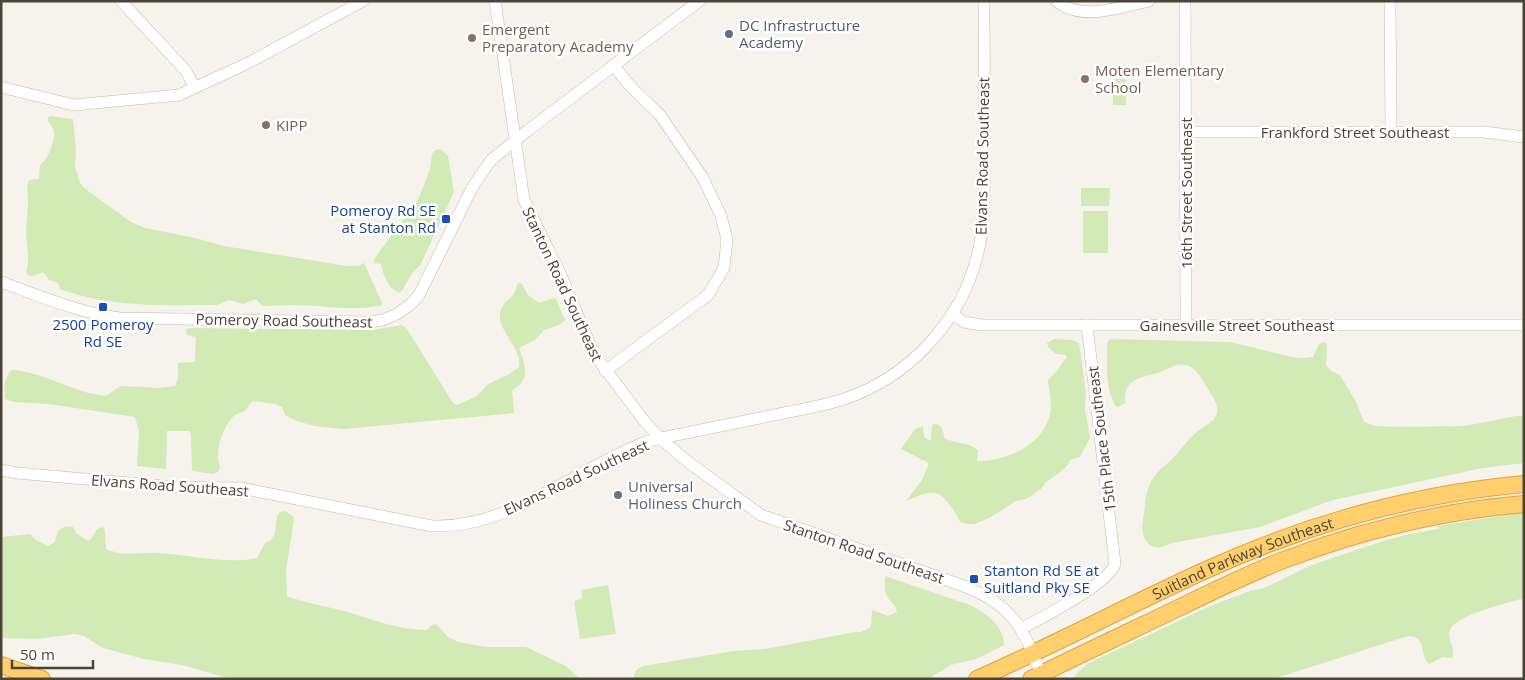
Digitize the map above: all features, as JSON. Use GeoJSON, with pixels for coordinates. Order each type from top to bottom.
{"type":"FeatureCollection","features":[{"type":"Feature","properties":{"kind":"highway","name":"Suitland Parkway Southeast"},"geometry":{"type":"LineString","coordinates":[[977,679],[1207,570],[1299,533],[1347,517],[1403,503],[1446,494],[1524,484]]}},
{"type":"Feature","properties":{"kind":"highway","name":"Suitland Parkway Southeast"},"geometry":{"type":"LineString","coordinates":[[1038,677],[1240,578],[1298,555],[1356,536],[1409,522],[1449,514],[1524,504]]}},
{"type":"Feature","properties":{"kind":"highway"},"geometry":{"type":"LineString","coordinates":[[1,665],[42,679]]}},
{"type":"Feature","properties":{"kind":"street"},"geometry":{"type":"LineString","coordinates":[[121,1],[186,71],[195,88]]}},
{"type":"Feature","properties":{"kind":"street"},"geometry":{"type":"LineString","coordinates":[[1,87],[74,105],[173,97],[248,62],[363,1]]}},
{"type":"Feature","properties":{"kind":"street","name":"Stanton Road Southeast"},"geometry":{"type":"LineString","coordinates":[[495,1],[524,200],[566,284],[590,345],[605,371],[644,422],[688,462],[761,515],[971,589],[1001,606],[1022,629],[1033,654],[1038,677]]}},
{"type":"Feature","properties":{"kind":"street","name":"Pomeroy Road Southeast"},"geometry":{"type":"LineString","coordinates":[[1,282],[84,311],[115,317],[367,322],[383,320],[404,310],[419,295],[478,178],[491,160],[699,1]]}},
{"type":"Feature","properties":{"kind":"street","name":"Elvans Road Southeast"},"geometry":{"type":"LineString","coordinates":[[1,470],[16,473],[174,487],[241,488],[432,526],[452,526],[483,521],[520,505],[644,443],[827,404],[860,393],[885,380],[913,360],[935,338],[952,314],[966,288],[975,265],[983,216],[984,1]]}},
{"type":"Feature","properties":{"kind":"street"},"geometry":{"type":"LineString","coordinates":[[1056,1],[1064,8],[1088,13],[1149,1]]}},
{"type":"Feature","properties":{"kind":"street","name":"16th Street Southeast"},"geometry":{"type":"LineString","coordinates":[[1186,1],[1186,325]]}},
{"type":"Feature","properties":{"kind":"street"},"geometry":{"type":"LineString","coordinates":[[1390,1],[1391,132]]}},
{"type":"Feature","properties":{"kind":"street"},"geometry":{"type":"LineString","coordinates":[[605,371],[708,295],[724,268],[727,239],[721,216],[703,178],[660,114],[631,87],[613,65]]}},
{"type":"Feature","properties":{"kind":"street","name":"Frankford Street Southeast"},"geometry":{"type":"LineString","coordinates":[[1186,132],[1484,132],[1524,137]]}},
{"type":"Feature","properties":{"kind":"street","name":"Gainesville Street Southeast"},"geometry":{"type":"LineString","coordinates":[[952,314],[964,322],[975,324],[1524,325]]}},
{"type":"Feature","properties":{"kind":"street","name":"15th Place Southeast"},"geometry":{"type":"LineString","coordinates":[[1022,629],[1071,602],[1110,573],[1115,564],[1087,325]]}},
{"type":"Feature","properties":{"kind":"green space"},"geometry":{"type":"Polygon","coordinates":[[[1113,79],[1126,79],[1126,105],[1113,105],[1113,79]]]}},
{"type":"Feature","properties":{"kind":"green space"},"geometry":{"type":"Polygon","coordinates":[[[48,117],[73,119],[76,149],[75,167],[80,183],[84,188],[131,222],[145,228],[224,246],[347,266],[358,266],[364,263],[382,305],[359,308],[303,305],[265,306],[261,305],[256,299],[243,304],[229,300],[217,305],[137,304],[98,300],[60,289],[58,283],[49,280],[44,273],[29,276],[26,272],[28,262],[26,232],[28,185],[29,180],[39,179],[40,165],[46,159],[52,145],[54,131],[48,121],[48,117]]]}},
{"type":"Feature","properties":{"kind":"green space"},"geometry":{"type":"Polygon","coordinates":[[[440,149],[448,156],[454,192],[420,266],[413,272],[400,293],[389,285],[381,264],[374,263],[374,259],[418,200],[430,169],[432,154],[435,150],[440,149]]]}},
{"type":"Feature","properties":{"kind":"green space"},"geometry":{"type":"Polygon","coordinates":[[[1081,188],[1110,188],[1109,206],[1081,206],[1081,188]]]}},
{"type":"Feature","properties":{"kind":"green space"},"geometry":{"type":"Polygon","coordinates":[[[1083,211],[1108,211],[1108,253],[1083,253],[1083,211]]]}},
{"type":"Feature","properties":{"kind":"green space"},"geometry":{"type":"Polygon","coordinates":[[[518,283],[522,284],[528,295],[539,303],[553,298],[556,299],[565,320],[561,324],[544,330],[535,340],[519,348],[525,366],[525,377],[512,390],[514,413],[344,429],[314,426],[294,420],[285,415],[282,407],[276,404],[253,401],[246,410],[231,419],[223,432],[218,454],[219,471],[214,474],[192,471],[191,434],[189,431],[167,431],[166,469],[137,466],[139,432],[135,417],[49,404],[14,402],[5,399],[5,383],[7,376],[12,370],[36,374],[82,391],[106,396],[120,386],[159,388],[175,386],[178,379],[178,363],[194,362],[195,360],[196,337],[187,335],[186,330],[189,328],[372,330],[402,325],[407,329],[453,403],[457,405],[477,396],[488,384],[508,375],[519,367],[517,352],[501,324],[500,317],[502,307],[514,294],[518,283]]]}},
{"type":"Feature","properties":{"kind":"green space"},"geometry":{"type":"Polygon","coordinates":[[[1054,339],[1072,340],[1079,343],[1086,392],[1085,409],[1090,438],[1080,457],[1070,460],[1067,466],[1046,482],[1041,489],[1026,499],[1016,501],[991,517],[975,524],[960,522],[948,503],[938,494],[928,493],[906,501],[922,480],[929,463],[901,449],[915,429],[923,426],[924,437],[931,440],[932,426],[934,424],[939,425],[943,431],[944,438],[978,450],[977,461],[998,458],[1019,451],[1037,437],[1044,428],[1050,413],[1051,404],[1048,380],[1067,357],[1066,355],[1056,354],[1048,347],[1047,343],[1054,339]]]}},
{"type":"Feature","properties":{"kind":"green space"},"geometry":{"type":"Polygon","coordinates":[[[1110,339],[1230,342],[1291,357],[1303,358],[1313,357],[1319,344],[1325,342],[1327,345],[1326,365],[1331,371],[1340,375],[1356,402],[1364,422],[1375,426],[1399,427],[1465,426],[1524,416],[1524,463],[1483,468],[1333,500],[1260,527],[1172,543],[1159,548],[1153,547],[1145,540],[1142,529],[1146,497],[1151,481],[1198,431],[1214,419],[1217,413],[1217,406],[1197,372],[1187,366],[1178,365],[1134,381],[1127,389],[1125,403],[1118,407],[1112,398],[1108,382],[1107,343],[1110,339]]]}},
{"type":"Feature","properties":{"kind":"green space"},"geometry":{"type":"Polygon","coordinates":[[[285,511],[293,516],[294,520],[286,570],[287,596],[385,624],[416,630],[427,630],[436,624],[448,637],[458,642],[486,647],[526,647],[566,666],[580,679],[231,679],[182,665],[144,659],[103,648],[84,636],[75,634],[36,639],[1,638],[1,537],[30,534],[36,540],[48,546],[55,542],[58,531],[65,527],[73,527],[77,534],[88,541],[97,529],[103,527],[105,530],[106,549],[125,554],[169,554],[219,560],[244,560],[257,558],[265,543],[271,540],[275,533],[277,516],[280,512],[285,511]]]}},
{"type":"Feature","properties":{"kind":"green space"},"geometry":{"type":"Polygon","coordinates":[[[1524,512],[1524,598],[1483,610],[1461,619],[1449,633],[1453,650],[1453,657],[1451,658],[1443,657],[1429,664],[1418,639],[1408,636],[1273,679],[1073,679],[1087,664],[1208,607],[1250,591],[1264,588],[1312,565],[1380,542],[1409,534],[1439,529],[1438,526],[1524,512]]]}},
{"type":"Feature","properties":{"kind":"green space"},"geometry":{"type":"Polygon","coordinates":[[[885,576],[976,608],[993,620],[1001,631],[1004,645],[976,659],[951,665],[928,679],[633,679],[636,670],[643,666],[734,651],[765,649],[861,632],[871,627],[872,610],[888,616],[897,612],[886,593],[885,576]]]}},
{"type":"Feature","properties":{"kind":"green space"},"geometry":{"type":"Polygon","coordinates":[[[608,585],[616,634],[580,639],[574,601],[582,599],[582,590],[608,585]]]}},
{"type":"Feature","properties":{"kind":"place","name":"DC Infrastructure Academy"},"geometry":{"type":"Point","coordinates":[729,34]}},
{"type":"Feature","properties":{"kind":"place","name":"Emergent Preparatory Academy"},"geometry":{"type":"Point","coordinates":[472,38]}},
{"type":"Feature","properties":{"kind":"place","name":"Moten Elementary School"},"geometry":{"type":"Point","coordinates":[1085,79]}},
{"type":"Feature","properties":{"kind":"place","name":"KIPP"},"geometry":{"type":"Point","coordinates":[266,125]}},
{"type":"Feature","properties":{"kind":"place","name":"Pomeroy Rd SE at Stanton Rd"},"geometry":{"type":"Point","coordinates":[446,219]}},
{"type":"Feature","properties":{"kind":"place","name":"2500 Pomeroy Rd SE"},"geometry":{"type":"Point","coordinates":[103,307]}},
{"type":"Feature","properties":{"kind":"place","name":"Universal Holiness Church"},"geometry":{"type":"Point","coordinates":[618,495]}},
{"type":"Feature","properties":{"kind":"place","name":"Stanton Rd SE at Suitland Pky SE"},"geometry":{"type":"Point","coordinates":[974,579]}}]}
